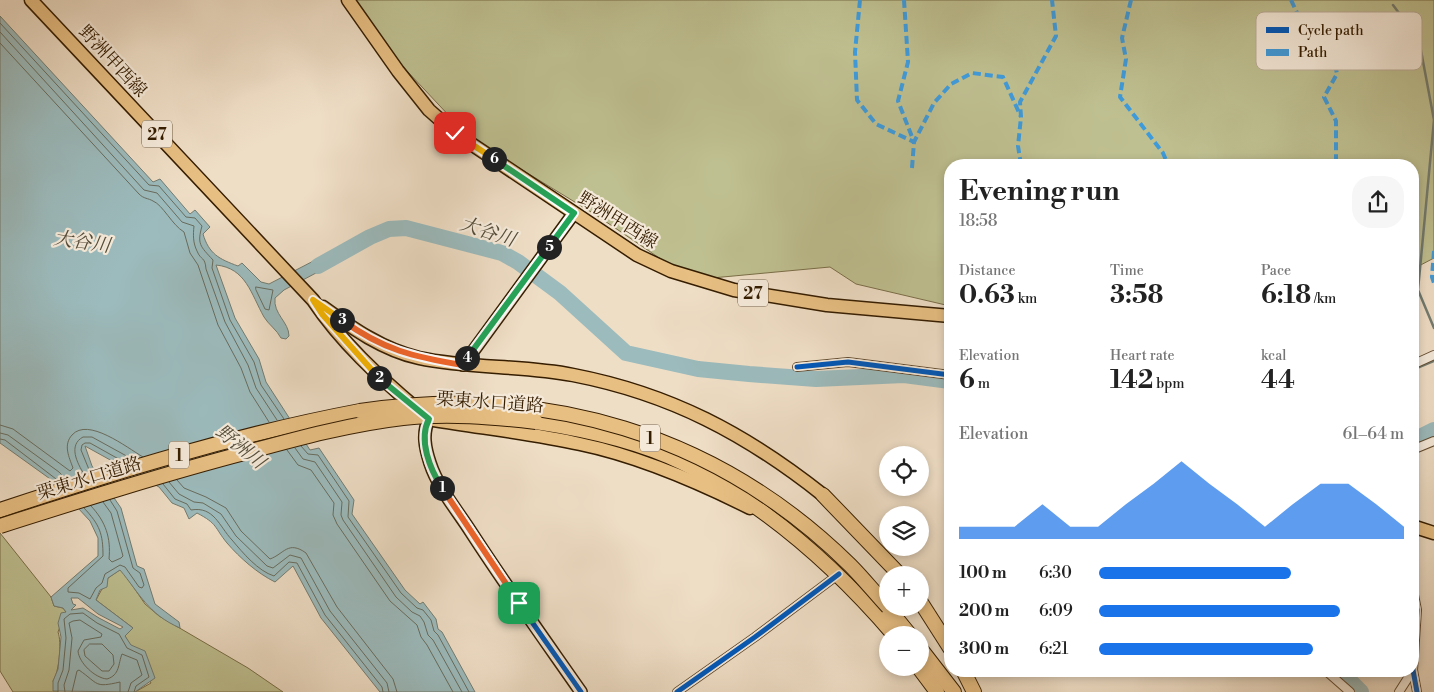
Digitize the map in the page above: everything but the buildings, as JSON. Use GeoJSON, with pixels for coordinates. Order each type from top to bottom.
{"type":"FeatureCollection","features":[{"type":"Feature","properties":{"kind":"highway","name":"栗東水口道路"},"geometry":{"type":"LineString","coordinates":[[0,510],[211,446],[294,424],[360,411],[434,402],[488,403],[533,407],[573,414],[620,427],[700,458],[744,482],[816,534],[851,566],[879,597]]}},
{"type":"Feature","properties":{"kind":"highway","name":"栗東水口道路"},"geometry":{"type":"LineString","coordinates":[[0,526],[206,463],[292,440],[369,423],[431,416],[499,418],[536,422],[570,427],[621,441],[682,463],[778,523],[802,541],[839,574],[886,626]]}},
{"type":"Feature","properties":{"kind":"highway"},"geometry":{"type":"LineString","coordinates":[[823,495],[891,566]]}},
{"type":"Feature","properties":{"kind":"highway"},"geometry":{"type":"LineString","coordinates":[[929,615],[944,639]]}},
{"type":"Feature","properties":{"kind":"highway","name":"栗東水口道路"},"geometry":{"type":"LineString","coordinates":[[895,616],[903,626]]}},
{"type":"Feature","properties":{"kind":"highway"},"geometry":{"type":"LineString","coordinates":[[929,660],[954,692]]}},
{"type":"Feature","properties":{"kind":"highway"},"geometry":{"type":"LineString","coordinates":[[925,676],[937,692]]}},
{"type":"Feature","properties":{"kind":"highway"},"geometry":{"type":"LineString","coordinates":[[966,677],[974,692]]}},
{"type":"Feature","properties":{"kind":"main road","name":"野洲甲西線"},"geometry":{"type":"LineString","coordinates":[[31,0],[303,289],[322,314],[378,376],[429,419]]}},
{"type":"Feature","properties":{"kind":"main road","name":"野洲甲西線"},"geometry":{"type":"LineString","coordinates":[[348,0],[398,71],[429,110],[455,133],[637,255],[671,270],[734,290],[827,305],[944,315]]}},
{"type":"Feature","properties":{"kind":"main road","name":"野洲甲西線"},"geometry":{"type":"LineString","coordinates":[[313,300],[365,336],[383,345],[418,358],[463,365]]}},
{"type":"Feature","properties":{"kind":"main road","name":"27"},"geometry":{"type":"LineString","coordinates":[[463,365],[506,366],[573,375],[633,390],[689,410],[750,442],[787,466],[823,495]]}},
{"type":"Feature","properties":{"kind":"main road"},"geometry":{"type":"LineString","coordinates":[[429,419],[534,435],[612,452],[707,488],[778,523]]}},
{"type":"Feature","properties":{"kind":"main road"},"geometry":{"type":"LineString","coordinates":[[1419,528],[1434,533]]}},
{"type":"Feature","properties":{"kind":"street"},"geometry":{"type":"LineString","coordinates":[[463,365],[574,213]]}},
{"type":"Feature","properties":{"kind":"street"},"geometry":{"type":"LineString","coordinates":[[1419,362],[1434,355]]}},
{"type":"Feature","properties":{"kind":"street"},"geometry":{"type":"LineString","coordinates":[[797,367],[848,362],[944,374]]}},
{"type":"Feature","properties":{"kind":"street"},"geometry":{"type":"LineString","coordinates":[[429,419],[425,428],[425,442],[430,464],[438,481],[488,559],[580,692]]}},
{"type":"Feature","properties":{"kind":"street"},"geometry":{"type":"LineString","coordinates":[[1419,447],[1434,441]]}},
{"type":"Feature","properties":{"kind":"street"},"geometry":{"type":"LineString","coordinates":[[676,692],[755,637],[839,574]]}},
{"type":"Feature","properties":{"kind":"street"},"geometry":{"type":"LineString","coordinates":[[1333,677],[1350,692]]}},
{"type":"Feature","properties":{"kind":"street"},"geometry":{"type":"LineString","coordinates":[[1399,692],[1409,677]]}},
{"type":"Feature","properties":{"kind":"street"},"geometry":{"type":"LineString","coordinates":[[1414,677],[1417,692]]}},
{"type":"Feature","properties":{"kind":"green space"},"geometry":{"type":"Polygon","coordinates":[[[350,0],[1434,0],[1434,258],[1419,266],[1419,159],[944,159],[944,305],[856,284],[830,267],[712,278],[674,268],[596,215],[470,138],[376,38],[350,0]]]}},
{"type":"Feature","properties":{"kind":"green space"},"geometry":{"type":"Polygon","coordinates":[[[0,533],[51,597],[54,606],[63,608],[66,612],[58,632],[60,643],[59,657],[53,681],[58,692],[13,692],[0,671],[0,533]]]}},
{"type":"Feature","properties":{"kind":"green space"},"geometry":{"type":"Polygon","coordinates":[[[121,569],[145,604],[159,616],[248,668],[283,692],[135,692],[151,683],[125,636],[133,628],[96,600],[108,578],[121,569]]]}},
{"type":"Feature","properties":{"kind":"water","name":"野洲川"},"geometry":{"type":"Polygon","coordinates":[[[0,16],[153,182],[160,179],[190,214],[195,210],[210,227],[203,234],[208,246],[216,255],[238,266],[242,263],[261,282],[269,284],[325,255],[327,258],[335,254],[338,258],[330,262],[331,265],[284,290],[275,298],[276,309],[287,326],[289,336],[286,339],[281,338],[266,320],[251,291],[241,277],[226,267],[216,265],[235,318],[259,359],[266,382],[310,450],[319,448],[354,500],[352,514],[405,590],[420,604],[423,602],[436,619],[438,629],[442,632],[475,692],[380,692],[321,618],[293,566],[275,582],[268,578],[255,570],[237,554],[209,520],[197,513],[189,519],[184,508],[172,503],[159,487],[85,446],[92,466],[121,508],[137,566],[144,569],[155,604],[179,622],[180,628],[152,610],[120,570],[108,578],[107,587],[100,590],[96,600],[133,628],[125,636],[131,645],[145,651],[155,678],[135,692],[53,691],[53,681],[58,669],[61,637],[58,623],[61,613],[66,612],[63,608],[54,606],[51,597],[98,556],[98,538],[90,521],[53,481],[0,443],[0,16]],[[71,598],[73,604],[76,605],[71,610],[83,608],[120,629],[123,627],[98,614],[78,598],[71,598]]]}},
{"type":"Feature","properties":{"kind":"waterway"},"geometry":{"type":"LineString","coordinates":[[1393,5],[1398,12]]}},
{"type":"Feature","properties":{"kind":"waterway"},"geometry":{"type":"LineString","coordinates":[[1419,279],[1434,120],[1422,56]]}},
{"type":"Feature","properties":{"kind":"waterway","name":"大谷川"},"geometry":{"type":"LineString","coordinates":[[318,266],[370,237],[389,229],[406,228],[502,253],[518,262],[560,293],[626,353],[698,369],[749,374],[816,379],[904,375],[944,380]]}},
{"type":"Feature","properties":{"kind":"waterway"},"geometry":{"type":"LineString","coordinates":[[1419,292],[1434,328]]}},
{"type":"Feature","properties":{"kind":"waterway"},"geometry":{"type":"LineString","coordinates":[[1419,367],[1434,361]]}},
{"type":"Feature","properties":{"kind":"waterway"},"geometry":{"type":"LineString","coordinates":[[1419,438],[1434,430]]}},
{"type":"Feature","properties":{"kind":"waterway","name":"大谷川"},"geometry":{"type":"LineString","coordinates":[[1346,677],[1361,692]]}},
{"type":"Feature","properties":{"kind":"marked path"},"geometry":{"type":"LineString","coordinates":[[860,0],[855,52],[857,100],[876,124],[914,142]]}},
{"type":"Feature","properties":{"kind":"marked path"},"geometry":{"type":"LineString","coordinates":[[904,0],[908,62],[898,101],[914,142]]}},
{"type":"Feature","properties":{"kind":"marked path"},"geometry":{"type":"LineString","coordinates":[[1020,159],[1018,146],[1021,117],[1020,102],[1056,36],[1052,0]]}},
{"type":"Feature","properties":{"kind":"marked path"},"geometry":{"type":"LineString","coordinates":[[1131,0],[1122,38],[1126,59],[1120,97],[1163,153],[1166,159]]}},
{"type":"Feature","properties":{"kind":"marked path"},"geometry":{"type":"LineString","coordinates":[[1291,0],[1297,12]]}},
{"type":"Feature","properties":{"kind":"marked path"},"geometry":{"type":"LineString","coordinates":[[1336,70],[1337,74],[1324,97],[1336,121],[1336,159]]}},
{"type":"Feature","properties":{"kind":"marked path"},"geometry":{"type":"LineString","coordinates":[[912,168],[914,142],[934,103],[951,84],[972,73],[1003,77],[1021,117]]}},
{"type":"Feature","properties":{"kind":"marked path"},"geometry":{"type":"LineString","coordinates":[[1434,251],[1432,277],[1434,283]]}},
{"type":"Feature","properties":{"kind":"cycle path"},"geometry":{"type":"LineString","coordinates":[[463,365],[574,213]]}},
{"type":"Feature","properties":{"kind":"cycle path"},"geometry":{"type":"LineString","coordinates":[[797,367],[848,362],[944,374]]}},
{"type":"Feature","properties":{"kind":"cycle path"},"geometry":{"type":"LineString","coordinates":[[429,419],[425,435],[430,463],[448,499],[581,692]]}},
{"type":"Feature","properties":{"kind":"cycle path"},"geometry":{"type":"LineString","coordinates":[[677,692],[839,574]]}},
{"type":"Feature","properties":{"kind":"cycle path"},"geometry":{"type":"LineString","coordinates":[[1414,677],[1417,692]]}},
{"type":"Feature","properties":{"kind":"route"},"geometry":{"type":"LineString","coordinates":[[455,133],[574,213],[463,365],[418,358],[383,345],[365,336],[313,300],[322,314],[378,376],[429,419],[425,428],[425,442],[430,464],[438,481],[519,603]]}}]}
